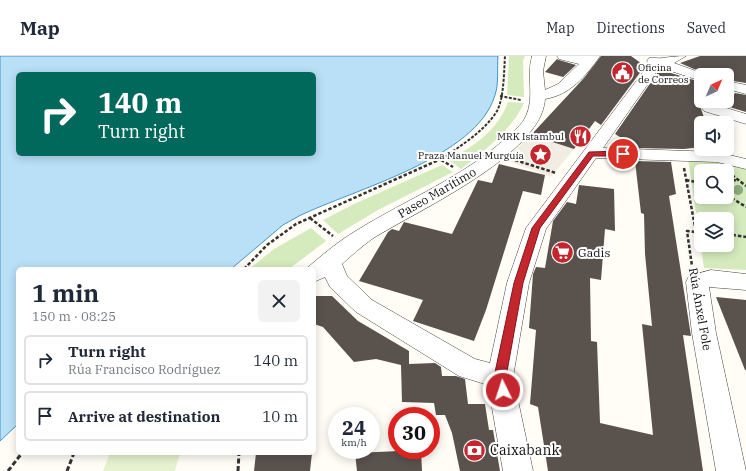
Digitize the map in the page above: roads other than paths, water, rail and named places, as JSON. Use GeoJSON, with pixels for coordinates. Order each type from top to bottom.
{"type":"FeatureCollection","features":[{"type":"Feature","properties":{"kind":"street","name":"Paseo Marítimo"},"geometry":{"type":"LineString","coordinates":[[322,269],[347,247],[400,213],[461,180],[500,155],[524,130],[534,115],[540,95],[536,69],[539,56]]}},
{"type":"Feature","properties":{"kind":"street"},"geometry":{"type":"LineString","coordinates":[[540,95],[560,90],[579,75],[590,59],[564,56]]}},
{"type":"Feature","properties":{"kind":"street"},"geometry":{"type":"LineString","coordinates":[[644,56],[659,63],[694,75]]}},
{"type":"Feature","properties":{"kind":"street"},"geometry":{"type":"LineString","coordinates":[[518,471],[500,377],[518,283],[536,228],[652,68],[659,63],[679,56]]}},
{"type":"Feature","properties":{"kind":"street"},"geometry":{"type":"LineString","coordinates":[[734,87],[746,90]]}},
{"type":"Feature","properties":{"kind":"street"},"geometry":{"type":"LineString","coordinates":[[718,108],[746,119]]}},
{"type":"Feature","properties":{"kind":"street"},"geometry":{"type":"LineString","coordinates":[[591,153],[734,158]]}},
{"type":"Feature","properties":{"kind":"street"},"geometry":{"type":"LineString","coordinates":[[322,269],[338,281],[364,306],[468,368],[500,377]]}},
{"type":"Feature","properties":{"kind":"street","name":"Rúa Ánxel Fole"},"geometry":{"type":"LineString","coordinates":[[731,471],[704,333],[697,282],[711,278],[746,282]]}},
{"type":"Feature","properties":{"kind":"water"},"geometry":{"type":"Polygon","coordinates":[[[0,56],[498,56],[495,95],[484,117],[464,137],[439,154],[410,169],[299,216],[283,225],[233,267],[16,267],[16,426],[0,441],[0,56]]]}},
{"type":"Feature","properties":{"kind":"place","name":"Oficina de Correos"},"geometry":{"type":"Point","coordinates":[623,73]}},
{"type":"Feature","properties":{"kind":"place","name":"MRK Istambul"},"geometry":{"type":"Point","coordinates":[580,136]}},
{"type":"Feature","properties":{"kind":"place","name":"Praza Manuel Murguía"},"geometry":{"type":"Point","coordinates":[540,155]}},
{"type":"Feature","properties":{"kind":"place","name":"Gadis"},"geometry":{"type":"Point","coordinates":[563,253]}},
{"type":"Feature","properties":{"kind":"place","name":"Caixabank"},"geometry":{"type":"Point","coordinates":[475,450]}}]}
